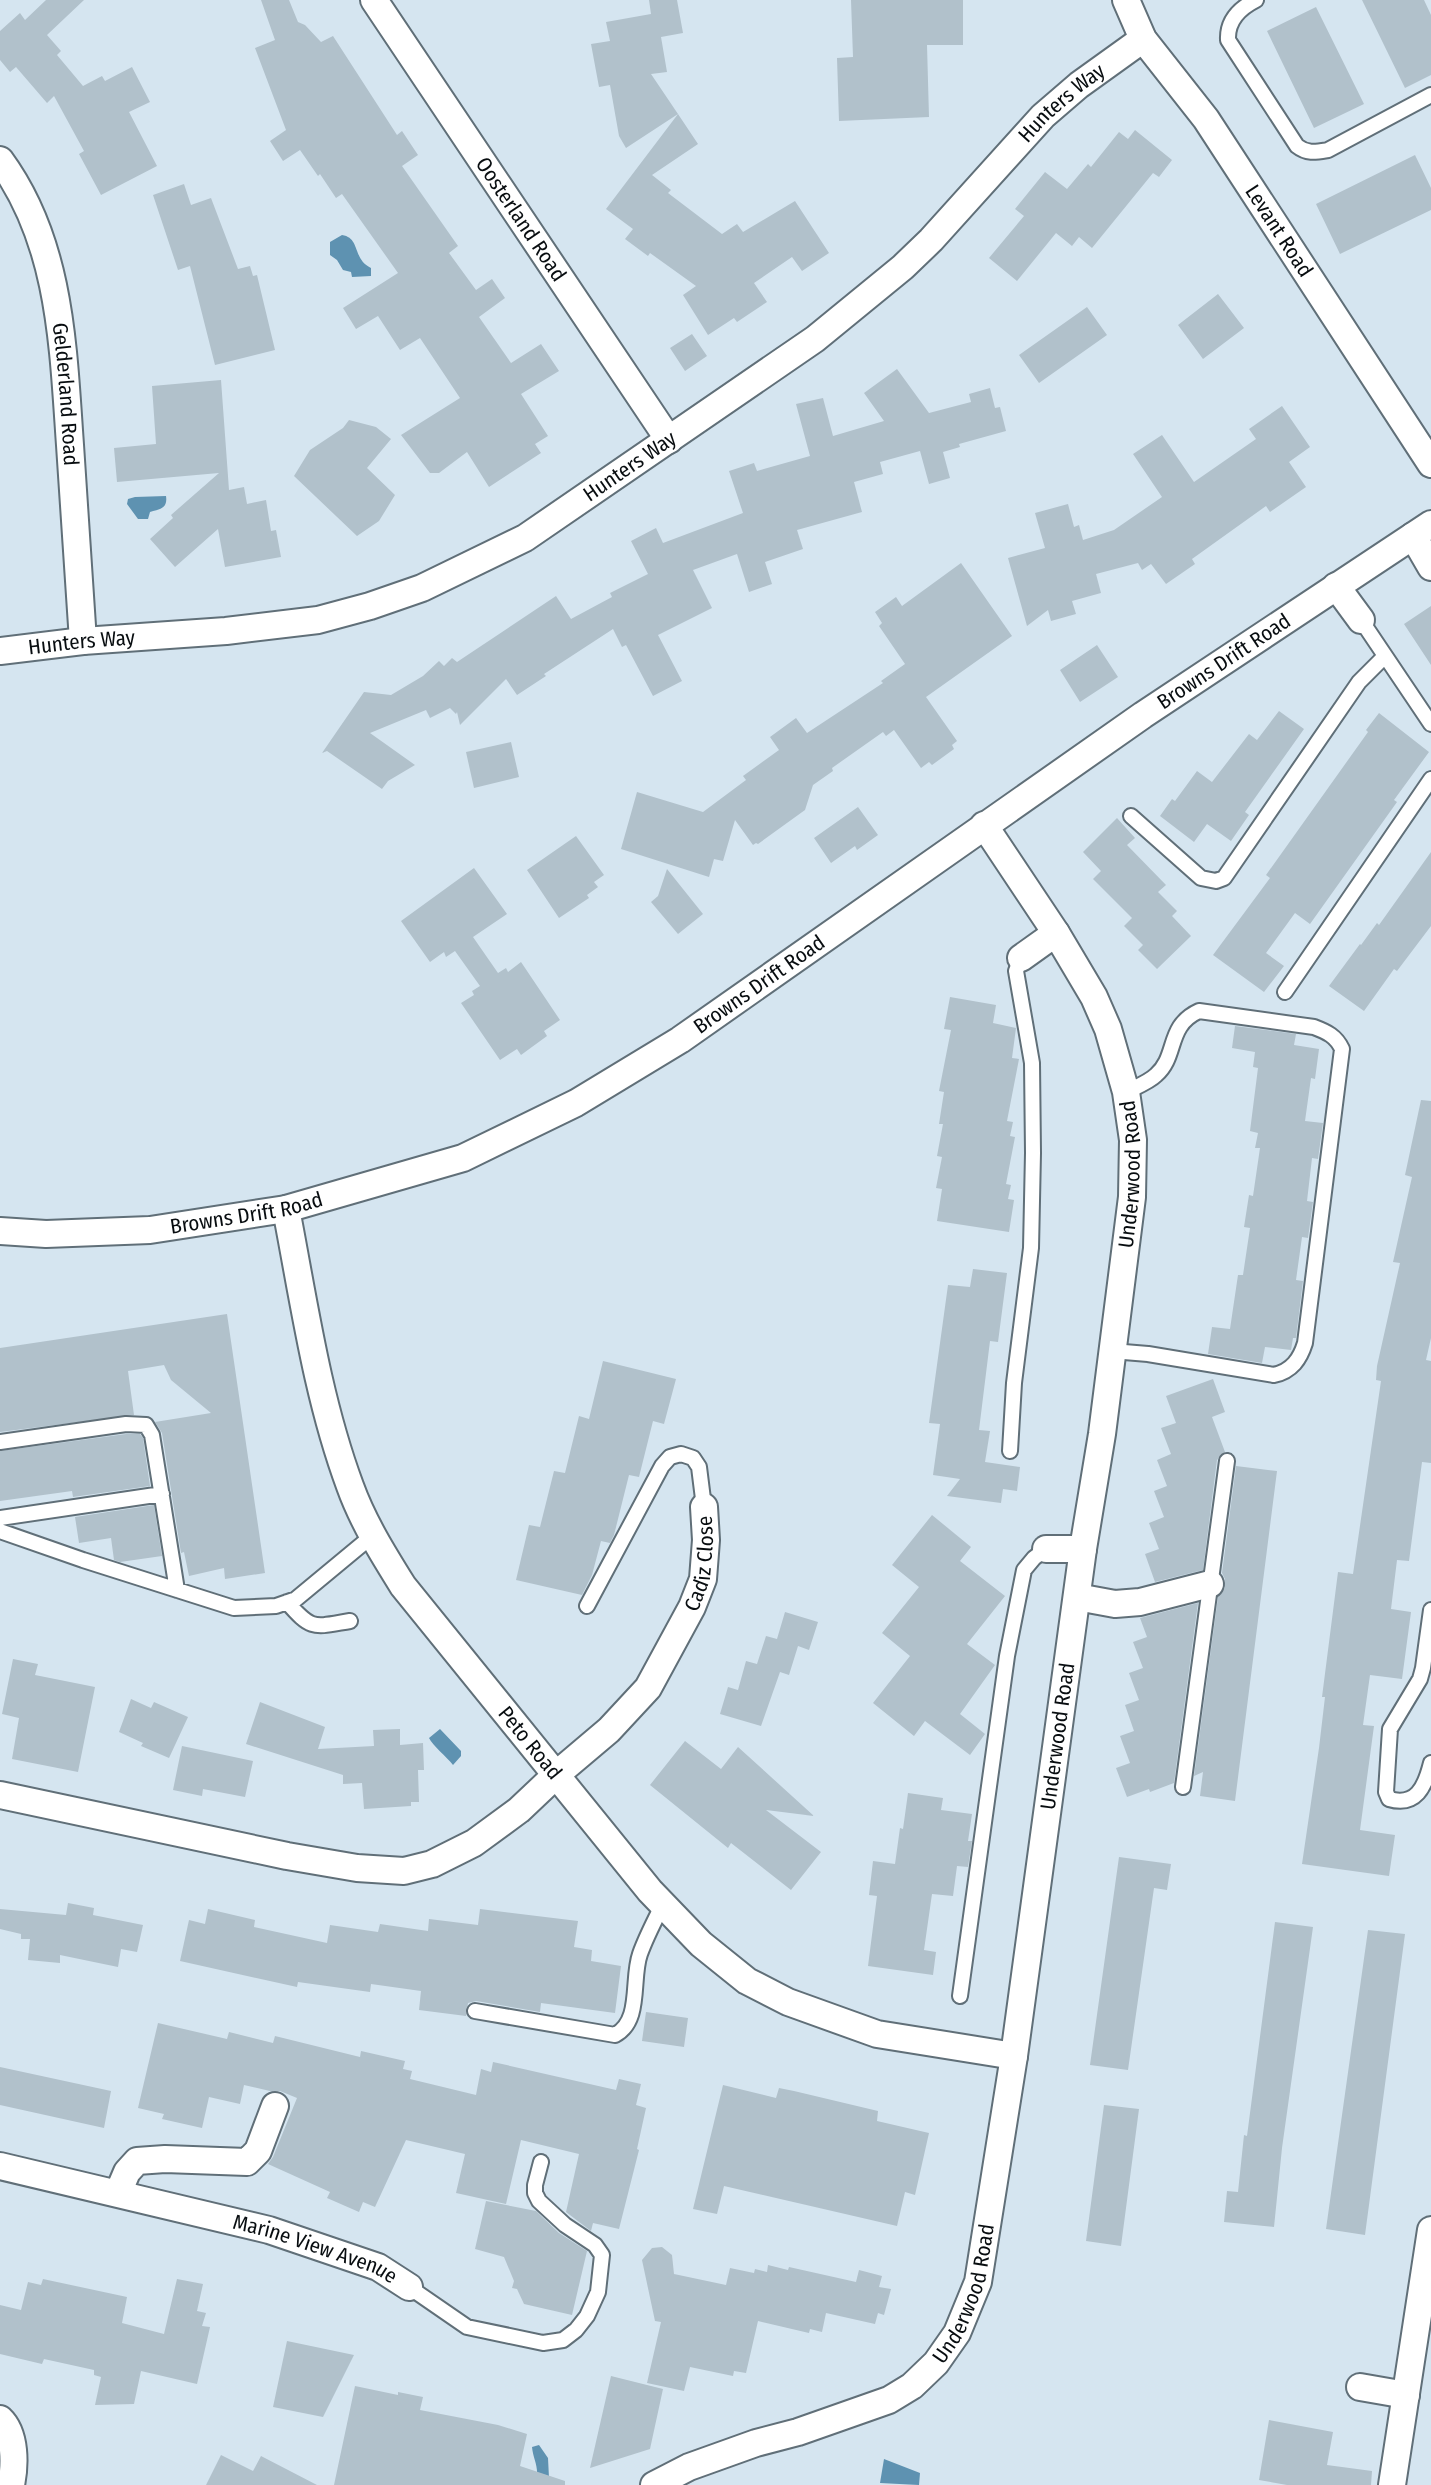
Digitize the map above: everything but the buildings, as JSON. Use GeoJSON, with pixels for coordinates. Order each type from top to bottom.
{"type":"FeatureCollection","features":[{"type":"Feature","properties":{"kind":"street","name":"Oosterland Road"},"geometry":{"type":"LineString","coordinates":[[374,0],[669,440]]}},
{"type":"Feature","properties":{"kind":"street","name":"Levant Road"},"geometry":{"type":"LineString","coordinates":[[1126,0],[1143,39],[1206,118],[1431,464]]}},
{"type":"Feature","properties":{"kind":"street","name":"Hunters Way"},"geometry":{"type":"LineString","coordinates":[[0,651],[318,620],[422,588],[524,538],[815,339],[903,267],[931,240],[1043,116],[1079,85],[1143,39]]}},
{"type":"Feature","properties":{"kind":"street","name":"Gelderland Road"},"geometry":{"type":"LineString","coordinates":[[0,160],[16,182],[33,218],[47,256],[59,314],[83,641]]}},
{"type":"Feature","properties":{"kind":"street"},"geometry":{"type":"LineString","coordinates":[[1422,530],[1431,567]]}},
{"type":"Feature","properties":{"kind":"street","name":"Browns Drift Road"},"geometry":{"type":"LineString","coordinates":[[0,1231],[46,1234],[150,1230],[286,1209],[463,1158],[576,1103],[680,1040],[1143,715],[1422,530]]}},
{"type":"Feature","properties":{"kind":"street"},"geometry":{"type":"LineString","coordinates":[[1336,586],[1361,620]]}},
{"type":"Feature","properties":{"kind":"street","name":"Underwood Road"},"geometry":{"type":"LineString","coordinates":[[654,2485],[756,2443],[798,2432],[889,2400],[912,2386],[936,2363],[957,2333],[978,2282],[1014,2056],[1083,1549],[1102,1434],[1132,1197],[1132,1140],[1126,1092],[1108,1029],[1094,997],[1056,933],[984,825]]}},
{"type":"Feature","properties":{"kind":"street"},"geometry":{"type":"LineString","coordinates":[[1021,958],[1056,933]]}},
{"type":"Feature","properties":{"kind":"street","name":"Peto Road"},"geometry":{"type":"LineString","coordinates":[[286,1209],[321,1394],[350,1488],[372,1536],[402,1586],[663,1904],[701,1944],[747,1981],[788,2002],[877,2034],[1014,2056]]}},
{"type":"Feature","properties":{"kind":"street","name":"Cadiz Close"},"geometry":{"type":"LineString","coordinates":[[557,1774],[609,1730],[648,1688],[675,1640],[703,1579],[706,1540],[704,1507]]}},
{"type":"Feature","properties":{"kind":"street"},"geometry":{"type":"LineString","coordinates":[[1046,1549],[1083,1549]]}},
{"type":"Feature","properties":{"kind":"street"},"geometry":{"type":"LineString","coordinates":[[1077,1597],[1115,1604],[1140,1602],[1210,1584]]}},
{"type":"Feature","properties":{"kind":"street"},"geometry":{"type":"LineString","coordinates":[[0,1795],[287,1856],[357,1868],[404,1871],[432,1864],[474,1843],[519,1810],[557,1774]]}},
{"type":"Feature","properties":{"kind":"street"},"geometry":{"type":"LineString","coordinates":[[118,2193],[127,2172],[137,2161],[165,2159],[247,2162],[258,2151],[275,2106]]}},
{"type":"Feature","properties":{"kind":"street","name":"Marine View Avenue"},"geometry":{"type":"LineString","coordinates":[[0,2166],[269,2230],[377,2267],[409,2287]]}},
{"type":"Feature","properties":{"kind":"street"},"geometry":{"type":"LineString","coordinates":[[1392,2485],[1431,2230]]}},
{"type":"Feature","properties":{"kind":"street"},"geometry":{"type":"LineString","coordinates":[[1360,2387],[1406,2395]]}},
{"type":"Feature","properties":{"kind":"street"},"geometry":{"type":"LineString","coordinates":[[0,2419],[4,2422],[10,2438],[14,2458],[10,2485]]}},
{"type":"Feature","properties":{"kind":"lane"},"geometry":{"type":"LineString","coordinates":[[1256,0],[1246,5],[1233,18],[1229,26],[1228,40],[1302,150],[1328,150],[1431,95]]}},
{"type":"Feature","properties":{"kind":"lane"},"geometry":{"type":"LineString","coordinates":[[1361,620],[1431,724]]}},
{"type":"Feature","properties":{"kind":"lane"},"geometry":{"type":"LineString","coordinates":[[1131,817],[1201,878],[1216,881],[1224,878],[1359,682],[1385,656]]}},
{"type":"Feature","properties":{"kind":"lane"},"geometry":{"type":"LineString","coordinates":[[1284,992],[1431,779]]}},
{"type":"Feature","properties":{"kind":"lane"},"geometry":{"type":"LineString","coordinates":[[1010,1451],[1014,1383],[1031,1248],[1032,1063],[1016,971],[1021,958]]}},
{"type":"Feature","properties":{"kind":"lane"},"geometry":{"type":"LineString","coordinates":[[1112,1350],[1274,1375],[1283,1373],[1297,1361],[1305,1343],[1342,1049],[1330,1033],[1314,1027],[1199,1011],[1181,1023],[1156,1076],[1126,1092]]}},
{"type":"Feature","properties":{"kind":"lane"},"geometry":{"type":"LineString","coordinates":[[0,1442],[126,1424],[146,1425],[152,1435],[177,1590]]}},
{"type":"Feature","properties":{"kind":"lane","name":"Cadiz Close"},"geometry":{"type":"LineString","coordinates":[[587,1606],[652,1483],[670,1457],[681,1454],[696,1462],[704,1507]]}},
{"type":"Feature","properties":{"kind":"lane"},"geometry":{"type":"LineString","coordinates":[[1183,1787],[1227,1461]]}},
{"type":"Feature","properties":{"kind":"lane"},"geometry":{"type":"LineString","coordinates":[[0,1518],[162,1493]]}},
{"type":"Feature","properties":{"kind":"lane"},"geometry":{"type":"LineString","coordinates":[[0,1531],[234,1608],[261,1608],[296,1599],[372,1536]]}},
{"type":"Feature","properties":{"kind":"lane"},"geometry":{"type":"LineString","coordinates":[[960,1996],[1007,1656],[1024,1570],[1046,1549]]}},
{"type":"Feature","properties":{"kind":"lane"},"geometry":{"type":"LineString","coordinates":[[287,1602],[303,1620],[316,1626],[350,1621]]}},
{"type":"Feature","properties":{"kind":"lane"},"geometry":{"type":"LineString","coordinates":[[1431,1610],[1420,1679],[1390,1730],[1386,1779],[1389,1799],[1406,1802],[1414,1798],[1424,1785],[1431,1763]]}},
{"type":"Feature","properties":{"kind":"lane"},"geometry":{"type":"LineString","coordinates":[[475,2011],[615,2035],[629,2021],[639,1957],[663,1904]]}},
{"type":"Feature","properties":{"kind":"lane","name":"Marine View Avenue"},"geometry":{"type":"LineString","coordinates":[[409,2287],[467,2327],[543,2343],[563,2340],[576,2330],[587,2316],[598,2292],[601,2255],[595,2245],[565,2225],[539,2201],[535,2185],[541,2162]]}},
{"type":"Feature","properties":{"kind":"water"},"geometry":{"type":"Polygon","coordinates":[[[342,235],[355,244],[361,259],[371,268],[371,276],[352,277],[351,272],[343,270],[330,255],[330,242],[342,235]]]}},
{"type":"Feature","properties":{"kind":"water"},"geometry":{"type":"Polygon","coordinates":[[[166,496],[164,506],[150,512],[148,519],[138,519],[127,504],[128,499],[135,497],[166,496]]]}},
{"type":"Feature","properties":{"kind":"water"},"geometry":{"type":"Polygon","coordinates":[[[440,1729],[461,1751],[461,1756],[453,1765],[429,1738],[440,1729]]]}},
{"type":"Feature","properties":{"kind":"water"},"geometry":{"type":"Polygon","coordinates":[[[539,2445],[548,2458],[549,2478],[537,2476],[532,2447],[539,2445]]]}},
{"type":"Feature","properties":{"kind":"water"},"geometry":{"type":"Polygon","coordinates":[[[884,2459],[920,2473],[919,2485],[880,2483],[884,2459]]]}}]}
